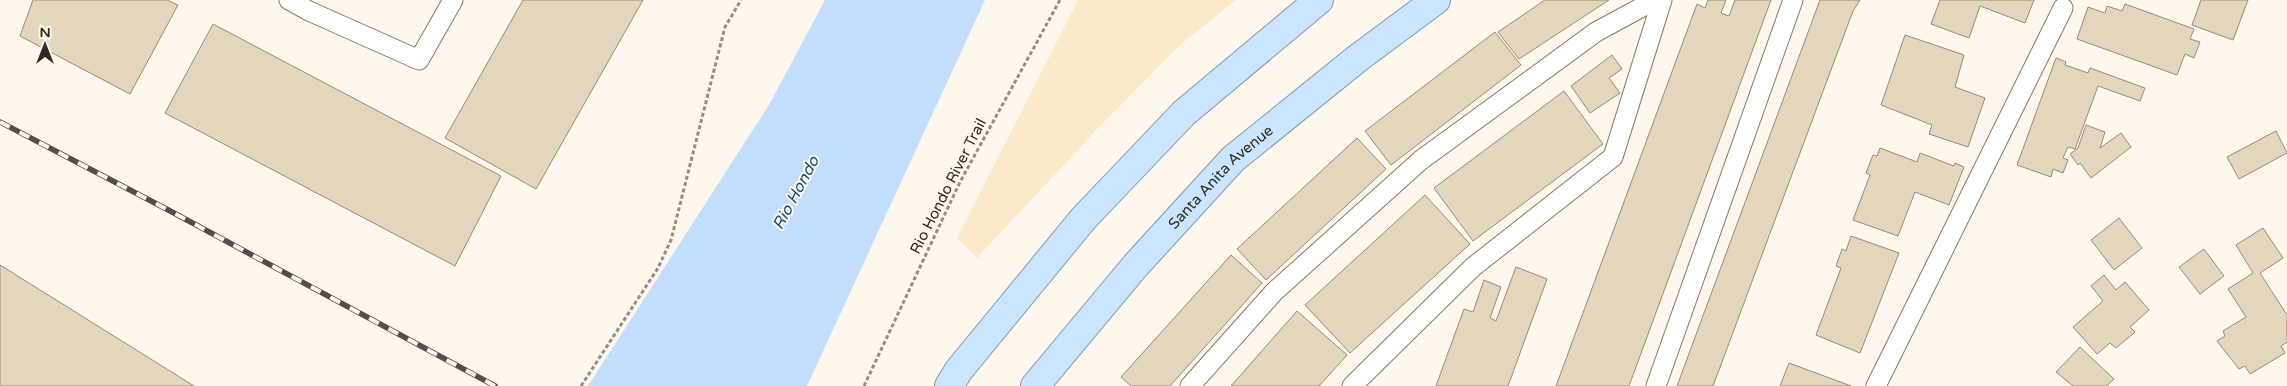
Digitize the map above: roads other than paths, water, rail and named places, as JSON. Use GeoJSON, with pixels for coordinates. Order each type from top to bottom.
{"type":"FeatureCollection","features":[{"type":"Feature","properties":{"kind":"main road"},"geometry":{"type":"LineString","coordinates":[[949,386],[959,370],[1083,219],[1184,113],[1320,0]]}},
{"type":"Feature","properties":{"kind":"main road","name":"Santa Anita Avenue"},"geometry":{"type":"LineString","coordinates":[[1035,386],[1136,265],[1233,159],[1358,58],[1436,0]]}},
{"type":"Feature","properties":{"kind":"lane"},"geometry":{"type":"LineString","coordinates":[[289,0],[309,11],[419,60],[453,0]]}},
{"type":"Feature","properties":{"kind":"lane"},"geometry":{"type":"LineString","coordinates":[[1190,386],[1274,292],[1421,160],[1596,32],[1655,0]]}},
{"type":"Feature","properties":{"kind":"lane"},"geometry":{"type":"LineString","coordinates":[[1352,386],[1473,267],[1612,157],[1662,0]]}},
{"type":"Feature","properties":{"kind":"lane"},"geometry":{"type":"LineString","coordinates":[[1656,386],[1793,0]]}},
{"type":"Feature","properties":{"kind":"lane"},"geometry":{"type":"LineString","coordinates":[[1876,386],[2063,8]]}},
{"type":"Feature","properties":{"kind":"water","name":"Rio Hondo"},"geometry":{"type":"Polygon","coordinates":[[[825,0],[985,0],[807,386],[588,386],[769,105],[825,0]]]}},
{"type":"Feature","properties":{"kind":"railway"},"geometry":{"type":"LineString","coordinates":[[0,122],[174,213],[495,386]]}}]}
